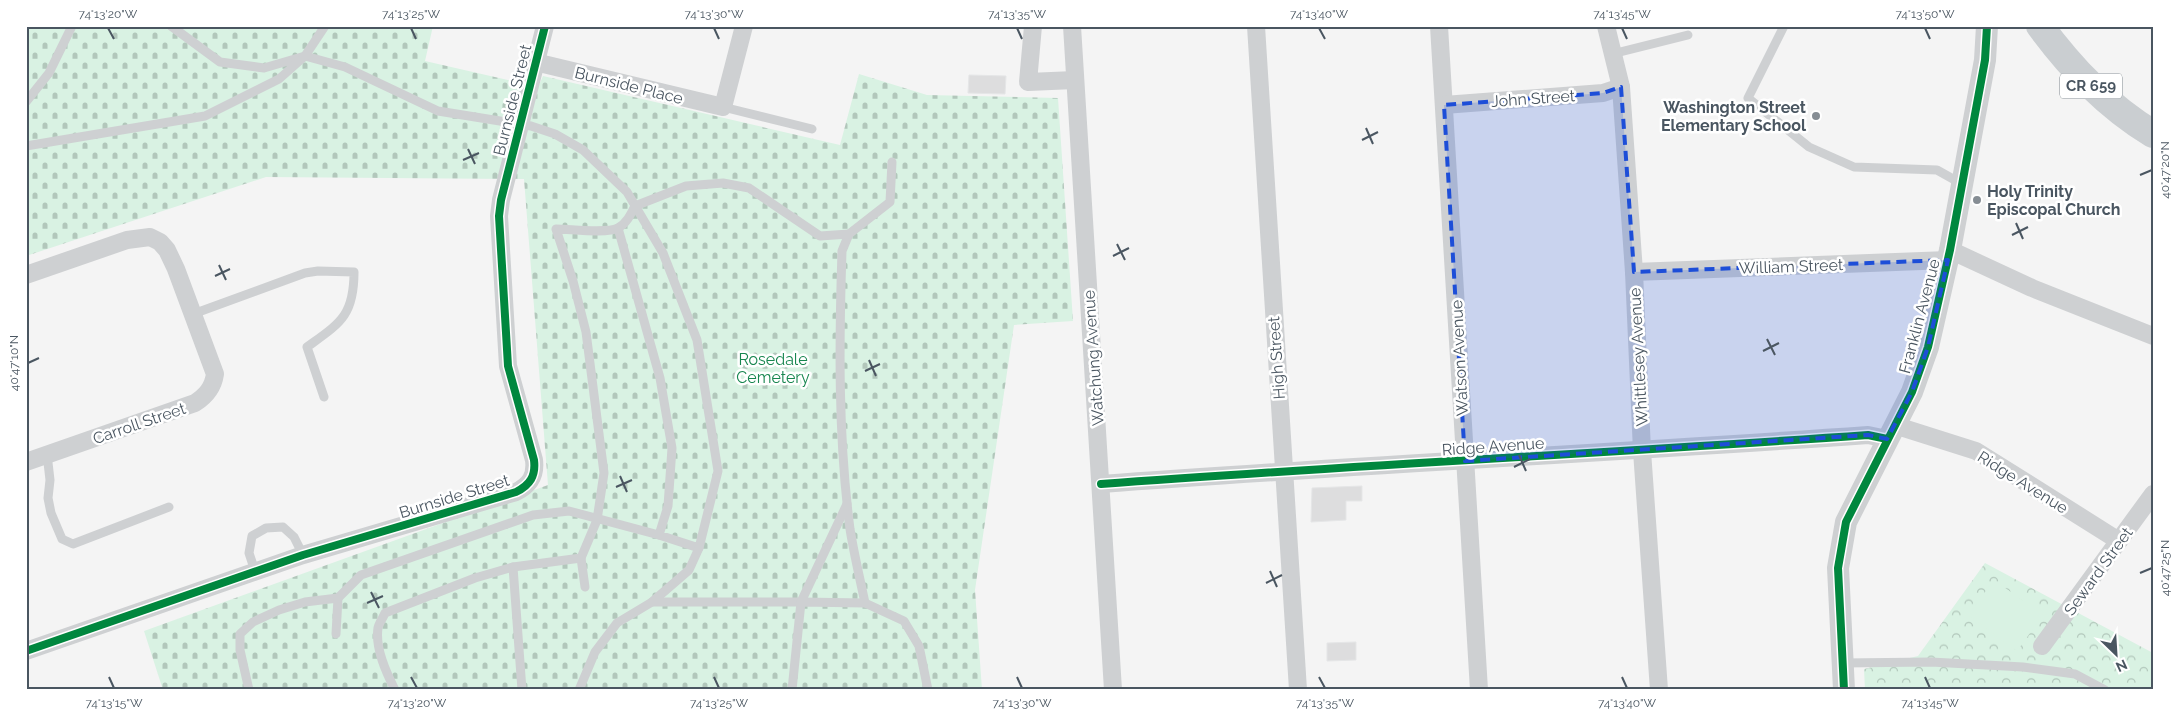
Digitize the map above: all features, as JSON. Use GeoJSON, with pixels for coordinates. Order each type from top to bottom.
{"type":"FeatureCollection","features":[{"type":"Feature","properties":{"kind":"main road","name":"CR 659"},"geometry":{"type":"LineString","coordinates":[[2040,26],[2084,79],[2128,118],[2153,134]]}},
{"type":"Feature","properties":{"kind":"street","name":"Burnside Street"},"geometry":{"type":"LineString","coordinates":[[26,651],[303,555],[516,492],[530,482],[535,468],[534,460],[507,357],[499,216],[501,200],[545,26]]}},
{"type":"Feature","properties":{"kind":"street"},"geometry":{"type":"LineString","coordinates":[[723,107],[744,26]]}},
{"type":"Feature","properties":{"kind":"street"},"geometry":{"type":"LineString","coordinates":[[1033,26],[1028,82],[1075,80]]}},
{"type":"Feature","properties":{"kind":"street","name":"Watchung Avenue"},"geometry":{"type":"LineString","coordinates":[[1072,26],[1113,690]]}},
{"type":"Feature","properties":{"kind":"street","name":"High Street"},"geometry":{"type":"LineString","coordinates":[[1256,26],[1298,690]]}},
{"type":"Feature","properties":{"kind":"street","name":"Watson Avenue"},"geometry":{"type":"LineString","coordinates":[[1439,26],[1479,690]]}},
{"type":"Feature","properties":{"kind":"street","name":"Whittlesey Avenue"},"geometry":{"type":"LineString","coordinates":[[1606,26],[1620,88],[1634,272],[1642,451],[1659,690]]}},
{"type":"Feature","properties":{"kind":"street","name":"Franklin Avenue"},"geometry":{"type":"LineString","coordinates":[[1844,690],[1838,568],[1846,522],[1912,392],[1928,347],[1949,255],[1991,31]]}},
{"type":"Feature","properties":{"kind":"street","name":"Burnside Place"},"geometry":{"type":"LineString","coordinates":[[536,62],[723,107]]}},
{"type":"Feature","properties":{"kind":"street","name":"John Street"},"geometry":{"type":"LineString","coordinates":[[1444,105],[1603,93],[1620,88]]}},
{"type":"Feature","properties":{"kind":"street","name":"Carroll Street"},"geometry":{"type":"LineString","coordinates":[[26,275],[127,240],[150,237],[160,242],[172,259],[215,374],[214,382],[204,398],[185,408],[47,454],[27,458]]}},
{"type":"Feature","properties":{"kind":"street","name":"William Street"},"geometry":{"type":"LineString","coordinates":[[1634,272],[1949,255],[2153,336]]}},
{"type":"Feature","properties":{"kind":"street","name":"Ridge Avenue"},"geometry":{"type":"LineString","coordinates":[[1101,484],[1283,470],[1642,451],[1891,432],[1976,451],[2118,541]]}},
{"type":"Feature","properties":{"kind":"street","name":"Seward Street"},"geometry":{"type":"LineString","coordinates":[[2042,646],[2153,494]]}},
{"type":"Feature","properties":{"kind":"lane"},"geometry":{"type":"LineString","coordinates":[[26,102],[49,73],[72,26]]}},
{"type":"Feature","properties":{"kind":"lane"},"geometry":{"type":"LineString","coordinates":[[171,26],[220,62],[264,68],[305,56],[345,67],[438,111],[531,126],[554,134],[583,150],[627,192],[663,254],[697,340],[718,471],[699,548],[689,570],[652,602],[617,623],[595,652],[579,690]]}},
{"type":"Feature","properties":{"kind":"lane"},"geometry":{"type":"LineString","coordinates":[[26,146],[205,116],[279,79],[305,56],[324,26]]}},
{"type":"Feature","properties":{"kind":"lane"},"geometry":{"type":"LineString","coordinates":[[1784,26],[1748,98],[1809,147],[1854,168],[1937,170],[1962,184]]}},
{"type":"Feature","properties":{"kind":"lane"},"geometry":{"type":"LineString","coordinates":[[1612,54],[1688,35]]}},
{"type":"Feature","properties":{"kind":"lane"},"geometry":{"type":"LineString","coordinates":[[723,107],[812,129]]}},
{"type":"Feature","properties":{"kind":"lane"},"geometry":{"type":"LineString","coordinates":[[866,603],[850,530],[842,447],[840,327],[842,251],[849,234],[890,202],[892,162]]}},
{"type":"Feature","properties":{"kind":"lane"},"geometry":{"type":"LineString","coordinates":[[585,588],[581,558],[597,520],[604,474],[586,332],[573,281],[556,229],[595,230],[618,228],[628,220],[635,206],[686,186],[723,183],[749,188],[820,236],[849,234]]}},
{"type":"Feature","properties":{"kind":"lane"},"geometry":{"type":"LineString","coordinates":[[618,228],[660,378],[672,448],[668,506],[659,535]]}},
{"type":"Feature","properties":{"kind":"lane"},"geometry":{"type":"LineString","coordinates":[[194,314],[305,273],[318,271],[354,272],[352,300],[343,318],[307,348],[324,397]]}},
{"type":"Feature","properties":{"kind":"lane"},"geometry":{"type":"LineString","coordinates":[[47,454],[50,480],[48,498],[51,513],[62,539],[73,544],[169,507]]}},
{"type":"Feature","properties":{"kind":"lane"},"geometry":{"type":"LineString","coordinates":[[792,690],[801,602],[848,504]]}},
{"type":"Feature","properties":{"kind":"lane"},"geometry":{"type":"LineString","coordinates":[[249,690],[240,650],[240,634],[253,622],[279,610],[305,602],[338,598],[361,575],[533,515],[569,511],[659,535],[699,548]]}},
{"type":"Feature","properties":{"kind":"lane"},"geometry":{"type":"LineString","coordinates":[[255,571],[249,553],[252,536],[266,528],[283,527],[294,537],[303,555]]}},
{"type":"Feature","properties":{"kind":"lane"},"geometry":{"type":"LineString","coordinates":[[395,690],[386,672],[379,644],[378,627],[385,613],[475,578],[513,567],[581,558]]}},
{"type":"Feature","properties":{"kind":"lane"},"geometry":{"type":"LineString","coordinates":[[513,567],[522,690]]}},
{"type":"Feature","properties":{"kind":"lane"},"geometry":{"type":"LineString","coordinates":[[336,634],[338,598]]}},
{"type":"Feature","properties":{"kind":"lane"},"geometry":{"type":"LineString","coordinates":[[652,602],[866,603],[904,621],[919,646],[928,690]]}},
{"type":"Feature","properties":{"kind":"lane"},"geometry":{"type":"LineString","coordinates":[[1843,662],[1931,662],[2023,667],[2075,674],[2105,690]]}},
{"type":"Feature","properties":{"kind":"highlighted area"},"geometry":{"type":"Polygon","coordinates":[[[1621,87],[1634,272],[1948,260],[1928,347],[1912,392],[1887,439],[1868,435],[1465,461],[1444,105],[1603,93],[1621,87]]]}},
{"type":"Feature","properties":{"kind":"green space","name":"Rosedale Cemetery"},"geometry":{"type":"Polygon","coordinates":[[[26,26],[433,26],[425,61],[538,87],[543,76],[840,145],[859,74],[927,95],[1058,98],[1073,321],[1014,325],[975,590],[982,690],[163,690],[144,631],[548,485],[524,179],[266,177],[26,256],[26,26]]]}},
{"type":"Feature","properties":{"kind":"green space"},"geometry":{"type":"Polygon","coordinates":[[[1985,563],[2153,653],[2153,690],[1865,690],[1864,669],[1918,656],[1985,563]]]}},
{"type":"Feature","properties":{"kind":"green space"},"geometry":{"type":"Polygon","coordinates":[[[1994,580],[2043,615],[2017,651],[1968,615],[1994,580]]]}},
{"type":"Feature","properties":{"kind":"building"},"geometry":{"type":"Polygon","coordinates":[[[969,75],[1006,76],[1005,94],[968,93],[969,75]]]}},
{"type":"Feature","properties":{"kind":"building"},"geometry":{"type":"Polygon","coordinates":[[[1362,486],[1362,501],[1346,501],[1346,520],[1311,522],[1312,488],[1362,486]]]}},
{"type":"Feature","properties":{"kind":"building"},"geometry":{"type":"Polygon","coordinates":[[[1356,642],[1356,660],[1327,661],[1327,643],[1356,642]]]}},
{"type":"Feature","properties":{"kind":"cycle path"},"geometry":{"type":"LineString","coordinates":[[26,651],[303,555],[516,492],[528,483],[533,475],[534,460],[508,366],[499,216],[501,200],[545,26]]}},
{"type":"Feature","properties":{"kind":"cycle path"},"geometry":{"type":"LineString","coordinates":[[1844,690],[1838,568],[1846,522],[1912,392],[1928,347],[1950,250],[1985,60],[1987,26]]}},
{"type":"Feature","properties":{"kind":"cycle path"},"geometry":{"type":"LineString","coordinates":[[1101,484],[1868,435],[1887,439]]}},
{"type":"Feature","properties":{"kind":"place","name":"Washington Street Elementary School"},"geometry":{"type":"Point","coordinates":[1816,116]}},
{"type":"Feature","properties":{"kind":"place","name":"Holy Trinity Episcopal Church"},"geometry":{"type":"Point","coordinates":[1977,200]}}]}
